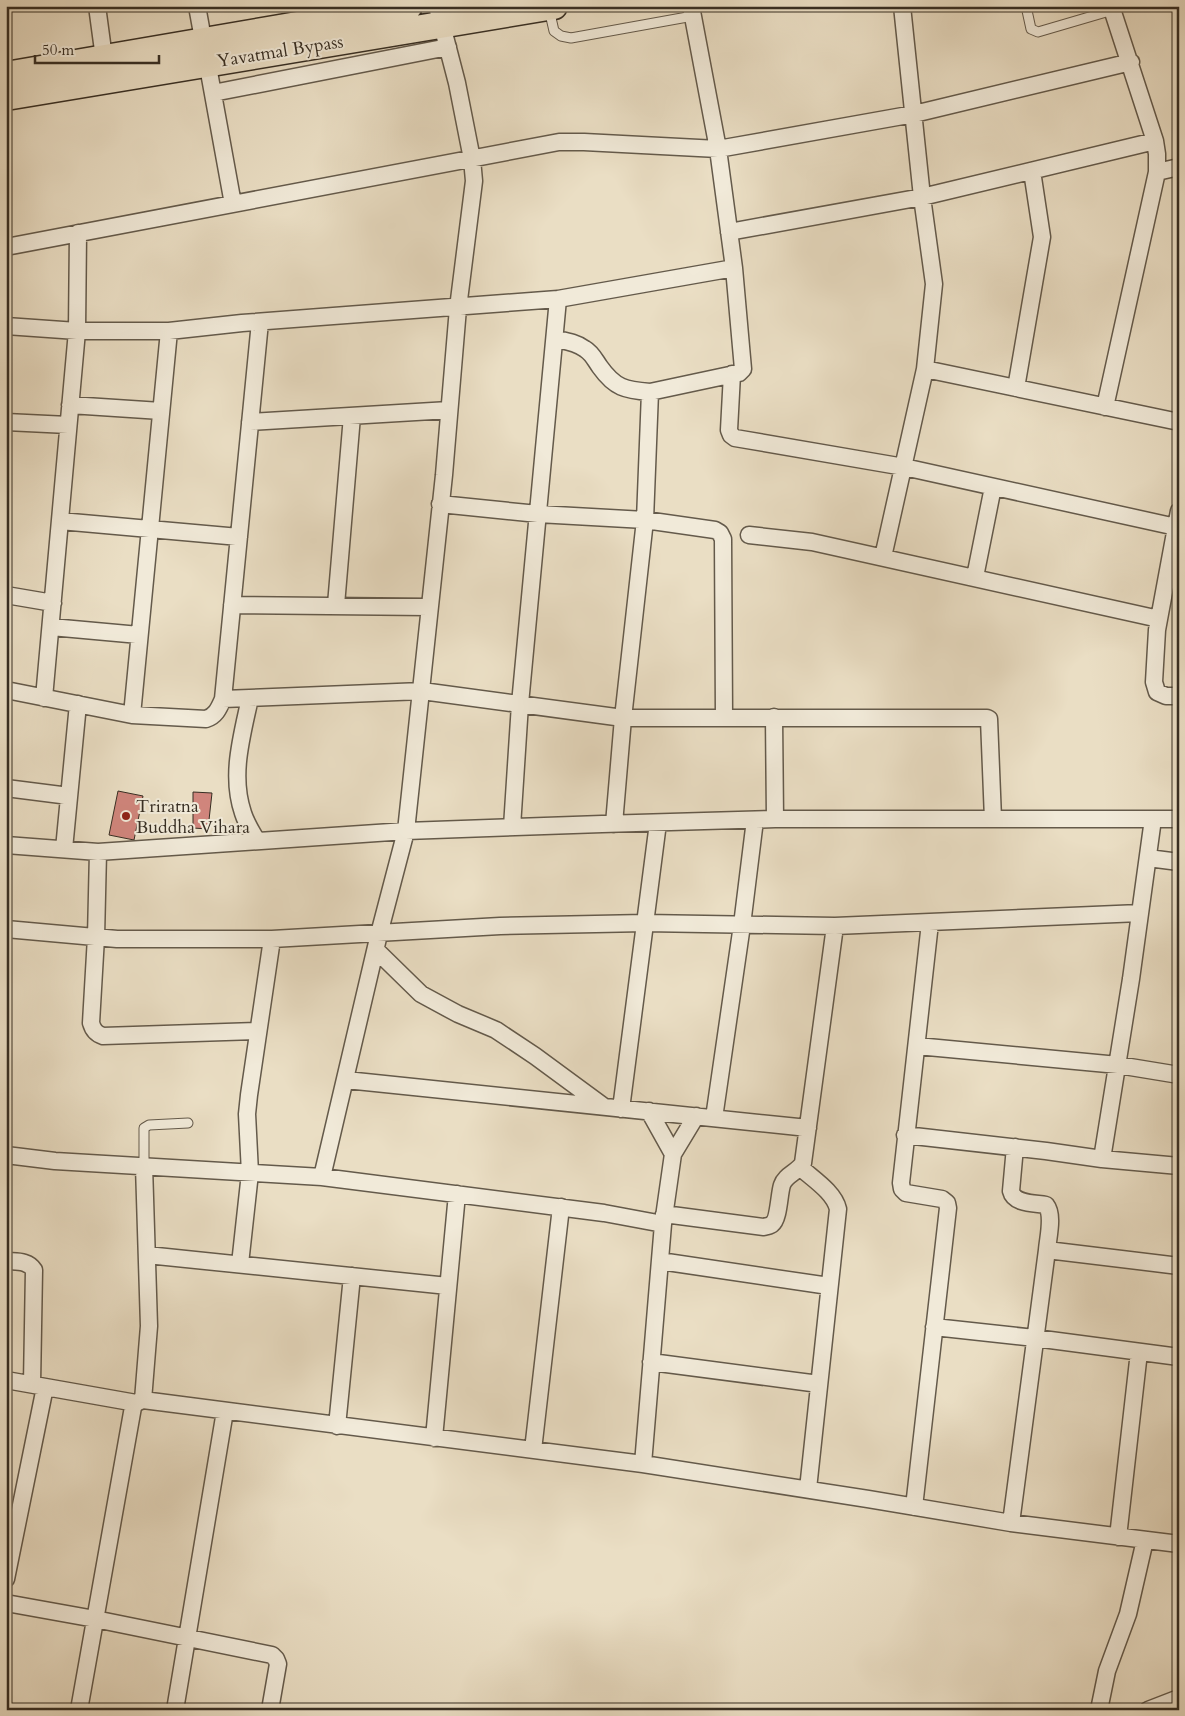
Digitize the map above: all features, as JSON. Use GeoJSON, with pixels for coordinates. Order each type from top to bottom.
{"type":"FeatureCollection","features":[{"type":"Feature","properties":{"kind":"main road","name":"Yavatmal Bypass"},"geometry":{"type":"LineString","coordinates":[[6,97],[409,6]]}},
{"type":"Feature","properties":{"kind":"main road","name":"Yavatmal Bypass"},"geometry":{"type":"LineString","coordinates":[[6,75],[104,58],[205,52],[442,26],[552,7]]}},
{"type":"Feature","properties":{"kind":"street"},"geometry":{"type":"LineString","coordinates":[[96,6],[104,58]]}},
{"type":"Feature","properties":{"kind":"street"},"geometry":{"type":"LineString","coordinates":[[197,6],[233,204]]}},
{"type":"Feature","properties":{"kind":"street"},"geometry":{"type":"LineString","coordinates":[[883,557],[925,369],[934,284],[922,197],[902,6]]}},
{"type":"Feature","properties":{"kind":"street"},"geometry":{"type":"LineString","coordinates":[[1105,406],[1157,172],[1155,141],[1112,8]]}},
{"type":"Feature","properties":{"kind":"street"},"geometry":{"type":"LineString","coordinates":[[555,339],[575,343],[591,353],[612,382],[621,388],[650,392],[739,373],[743,369],[734,268],[718,149],[692,11]]}},
{"type":"Feature","properties":{"kind":"street"},"geometry":{"type":"LineString","coordinates":[[213,93],[442,26],[457,83],[472,159],[474,181],[458,308],[422,691],[406,831],[322,1177]]}},
{"type":"Feature","properties":{"kind":"street"},"geometry":{"type":"LineString","coordinates":[[6,247],[559,142],[718,149],[914,114],[1131,62]]}},
{"type":"Feature","properties":{"kind":"street"},"geometry":{"type":"LineString","coordinates":[[729,232],[922,197],[1155,141]]}},
{"type":"Feature","properties":{"kind":"street"},"geometry":{"type":"LineString","coordinates":[[1157,172],[1179,167]]}},
{"type":"Feature","properties":{"kind":"street"},"geometry":{"type":"LineString","coordinates":[[1016,388],[1042,237],[1032,171]]}},
{"type":"Feature","properties":{"kind":"street"},"geometry":{"type":"LineString","coordinates":[[44,698],[77,331],[78,233]]}},
{"type":"Feature","properties":{"kind":"street"},"geometry":{"type":"LineString","coordinates":[[6,326],[77,331],[169,331],[260,322],[458,308],[558,299],[734,268]]}},
{"type":"Feature","properties":{"kind":"street"},"geometry":{"type":"LineString","coordinates":[[512,827],[520,704],[558,299]]}},
{"type":"Feature","properties":{"kind":"street"},"geometry":{"type":"LineString","coordinates":[[6,690],[132,714],[206,719],[213,717],[219,709],[223,699],[260,322]]}},
{"type":"Feature","properties":{"kind":"street"},"geometry":{"type":"LineString","coordinates":[[132,714],[169,331]]}},
{"type":"Feature","properties":{"kind":"street"},"geometry":{"type":"LineString","coordinates":[[925,369],[1179,422]]}},
{"type":"Feature","properties":{"kind":"street"},"geometry":{"type":"LineString","coordinates":[[732,374],[729,430],[735,438],[904,467],[993,487],[1177,519],[1159,619],[1154,682],[1157,692],[1166,696],[1179,696]]}},
{"type":"Feature","properties":{"kind":"street"},"geometry":{"type":"LineString","coordinates":[[614,824],[623,718],[645,520],[650,392]]}},
{"type":"Feature","properties":{"kind":"street"},"geometry":{"type":"LineString","coordinates":[[70,405],[161,411]]}},
{"type":"Feature","properties":{"kind":"street"},"geometry":{"type":"LineString","coordinates":[[250,422],[449,410]]}},
{"type":"Feature","properties":{"kind":"street"},"geometry":{"type":"LineString","coordinates":[[336,605],[352,416]]}},
{"type":"Feature","properties":{"kind":"street"},"geometry":{"type":"LineString","coordinates":[[6,422],[68,425]]}},
{"type":"Feature","properties":{"kind":"street"},"geometry":{"type":"LineString","coordinates":[[975,577],[993,487]]}},
{"type":"Feature","properties":{"kind":"street"},"geometry":{"type":"LineString","coordinates":[[440,504],[538,514],[645,520],[715,530],[720,533],[722,539],[724,717]]}},
{"type":"Feature","properties":{"kind":"street"},"geometry":{"type":"LineString","coordinates":[[60,521],[238,537]]}},
{"type":"Feature","properties":{"kind":"street"},"geometry":{"type":"LineString","coordinates":[[749,535],[812,542],[1159,619]]}},
{"type":"Feature","properties":{"kind":"street"},"geometry":{"type":"LineString","coordinates":[[6,595],[53,603]]}},
{"type":"Feature","properties":{"kind":"street"},"geometry":{"type":"LineString","coordinates":[[232,605],[429,607]]}},
{"type":"Feature","properties":{"kind":"street"},"geometry":{"type":"LineString","coordinates":[[51,627],[139,635]]}},
{"type":"Feature","properties":{"kind":"street"},"geometry":{"type":"LineString","coordinates":[[223,699],[422,691],[623,718],[987,718],[989,719],[993,819]]}},
{"type":"Feature","properties":{"kind":"street"},"geometry":{"type":"LineString","coordinates":[[250,698],[237,762],[237,788],[243,814],[257,841]]}},
{"type":"Feature","properties":{"kind":"street"},"geometry":{"type":"LineString","coordinates":[[64,849],[78,704]]}},
{"type":"Feature","properties":{"kind":"street"},"geometry":{"type":"LineString","coordinates":[[774,717],[775,819]]}},
{"type":"Feature","properties":{"kind":"street"},"geometry":{"type":"LineString","coordinates":[[6,788],[69,796]]}},
{"type":"Feature","properties":{"kind":"street"},"geometry":{"type":"LineString","coordinates":[[6,845],[98,852],[406,831],[658,822],[775,819],[1179,819]]}},
{"type":"Feature","properties":{"kind":"street"},"geometry":{"type":"LineString","coordinates":[[1102,1159],[1132,979],[1153,819]]}},
{"type":"Feature","properties":{"kind":"street"},"geometry":{"type":"LineString","coordinates":[[714,1118],[755,820]]}},
{"type":"Feature","properties":{"kind":"street"},"geometry":{"type":"LineString","coordinates":[[621,1108],[658,822]]}},
{"type":"Feature","properties":{"kind":"street"},"geometry":{"type":"LineString","coordinates":[[98,852],[91,1023],[97,1034],[103,1036],[258,1031]]}},
{"type":"Feature","properties":{"kind":"street"},"geometry":{"type":"LineString","coordinates":[[1148,858],[1179,862]]}},
{"type":"Feature","properties":{"kind":"street"},"geometry":{"type":"LineString","coordinates":[[6,929],[127,939],[272,939],[500,926],[646,923],[835,926],[1140,913]]}},
{"type":"Feature","properties":{"kind":"street"},"geometry":{"type":"LineString","coordinates":[[914,1507],[948,1208],[942,1199],[906,1193],[902,1189],[901,1183],[930,923]]}},
{"type":"Feature","properties":{"kind":"street"},"geometry":{"type":"LineString","coordinates":[[6,1155],[55,1161],[322,1177],[604,1213],[764,1226],[772,1224],[775,1219],[784,1180],[801,1168],[803,1163],[835,926]]}},
{"type":"Feature","properties":{"kind":"street"},"geometry":{"type":"LineString","coordinates":[[240,1264],[250,1173],[247,1114],[272,939]]}},
{"type":"Feature","properties":{"kind":"street"},"geometry":{"type":"LineString","coordinates":[[376,950],[421,994],[458,1014],[496,1030],[603,1106]]}},
{"type":"Feature","properties":{"kind":"street"},"geometry":{"type":"LineString","coordinates":[[917,1046],[1118,1065],[1179,1074]]}},
{"type":"Feature","properties":{"kind":"street"},"geometry":{"type":"LineString","coordinates":[[346,1080],[808,1128]]}},
{"type":"Feature","properties":{"kind":"street"},"geometry":{"type":"LineString","coordinates":[[649,1111],[672,1154]]}},
{"type":"Feature","properties":{"kind":"street"},"geometry":{"type":"LineString","coordinates":[[643,1464],[660,1261],[672,1154],[696,1116]]}},
{"type":"Feature","properties":{"kind":"street"},"geometry":{"type":"LineString","coordinates":[[905,1136],[1179,1166]]}},
{"type":"Feature","properties":{"kind":"street"},"geometry":{"type":"LineString","coordinates":[[1011,1523],[1047,1250],[1049,1215],[1046,1205],[1016,1200],[1012,1196],[1015,1147]]}},
{"type":"Feature","properties":{"kind":"street"},"geometry":{"type":"LineString","coordinates":[[79,1710],[133,1407],[140,1402],[149,1341],[144,1166]]}},
{"type":"Feature","properties":{"kind":"street"},"geometry":{"type":"LineString","coordinates":[[801,1168],[832,1196],[838,1209],[808,1490]]}},
{"type":"Feature","properties":{"kind":"street"},"geometry":{"type":"LineString","coordinates":[[434,1438],[456,1194]]}},
{"type":"Feature","properties":{"kind":"street"},"geometry":{"type":"LineString","coordinates":[[533,1450],[561,1207]]}},
{"type":"Feature","properties":{"kind":"street"},"geometry":{"type":"LineString","coordinates":[[1047,1250],[1179,1266]]}},
{"type":"Feature","properties":{"kind":"street"},"geometry":{"type":"LineString","coordinates":[[147,1255],[448,1286]]}},
{"type":"Feature","properties":{"kind":"street"},"geometry":{"type":"LineString","coordinates":[[6,1261],[24,1262],[31,1265],[34,1270],[38,1386],[6,1579]]}},
{"type":"Feature","properties":{"kind":"street"},"geometry":{"type":"LineString","coordinates":[[660,1261],[830,1286]]}},
{"type":"Feature","properties":{"kind":"street"},"geometry":{"type":"LineString","coordinates":[[338,1426],[352,1276]]}},
{"type":"Feature","properties":{"kind":"street"},"geometry":{"type":"LineString","coordinates":[[934,1327],[1035,1338],[1179,1358]]}},
{"type":"Feature","properties":{"kind":"street"},"geometry":{"type":"LineString","coordinates":[[1118,1537],[1139,1352]]}},
{"type":"Feature","properties":{"kind":"street"},"geometry":{"type":"LineString","coordinates":[[651,1362],[819,1384]]}},
{"type":"Feature","properties":{"kind":"street"},"geometry":{"type":"LineString","coordinates":[[6,1380],[140,1402],[643,1464],[1011,1523],[1179,1544]]}},
{"type":"Feature","properties":{"kind":"street"},"geometry":{"type":"LineString","coordinates":[[175,1710],[225,1411]]}},
{"type":"Feature","properties":{"kind":"street"},"geometry":{"type":"LineString","coordinates":[[1099,1710],[1107,1672],[1128,1614],[1145,1540]]}},
{"type":"Feature","properties":{"kind":"street"},"geometry":{"type":"LineString","coordinates":[[6,1603],[96,1619],[272,1655],[278,1664],[270,1710]]}},
{"type":"Feature","properties":{"kind":"street"},"geometry":{"type":"LineString","coordinates":[[1148,1710],[1179,1698]]}},
{"type":"Feature","properties":{"kind":"lane"},"geometry":{"type":"LineString","coordinates":[[1026,6],[1031,29],[1038,32],[1112,8]]}},
{"type":"Feature","properties":{"kind":"lane"},"geometry":{"type":"LineString","coordinates":[[552,7],[554,31],[561,36],[571,38],[692,11]]}},
{"type":"Feature","properties":{"kind":"lane"},"geometry":{"type":"LineString","coordinates":[[144,1166],[144,1128],[146,1126],[188,1123]]}},
{"type":"Feature","properties":{"kind":"building","name":"Triratna Buddha Vihara"},"geometry":{"type":"Polygon","coordinates":[[[118,791],[143,796],[134,840],[109,835],[118,791]]]}},
{"type":"Feature","properties":{"kind":"building"},"geometry":{"type":"Polygon","coordinates":[[[193,792],[212,793],[208,829],[193,828],[193,792]]]}},
{"type":"Feature","properties":{"kind":"place","name":"Triratna Buddha Vihara"},"geometry":{"type":"Point","coordinates":[126,816]}}]}
